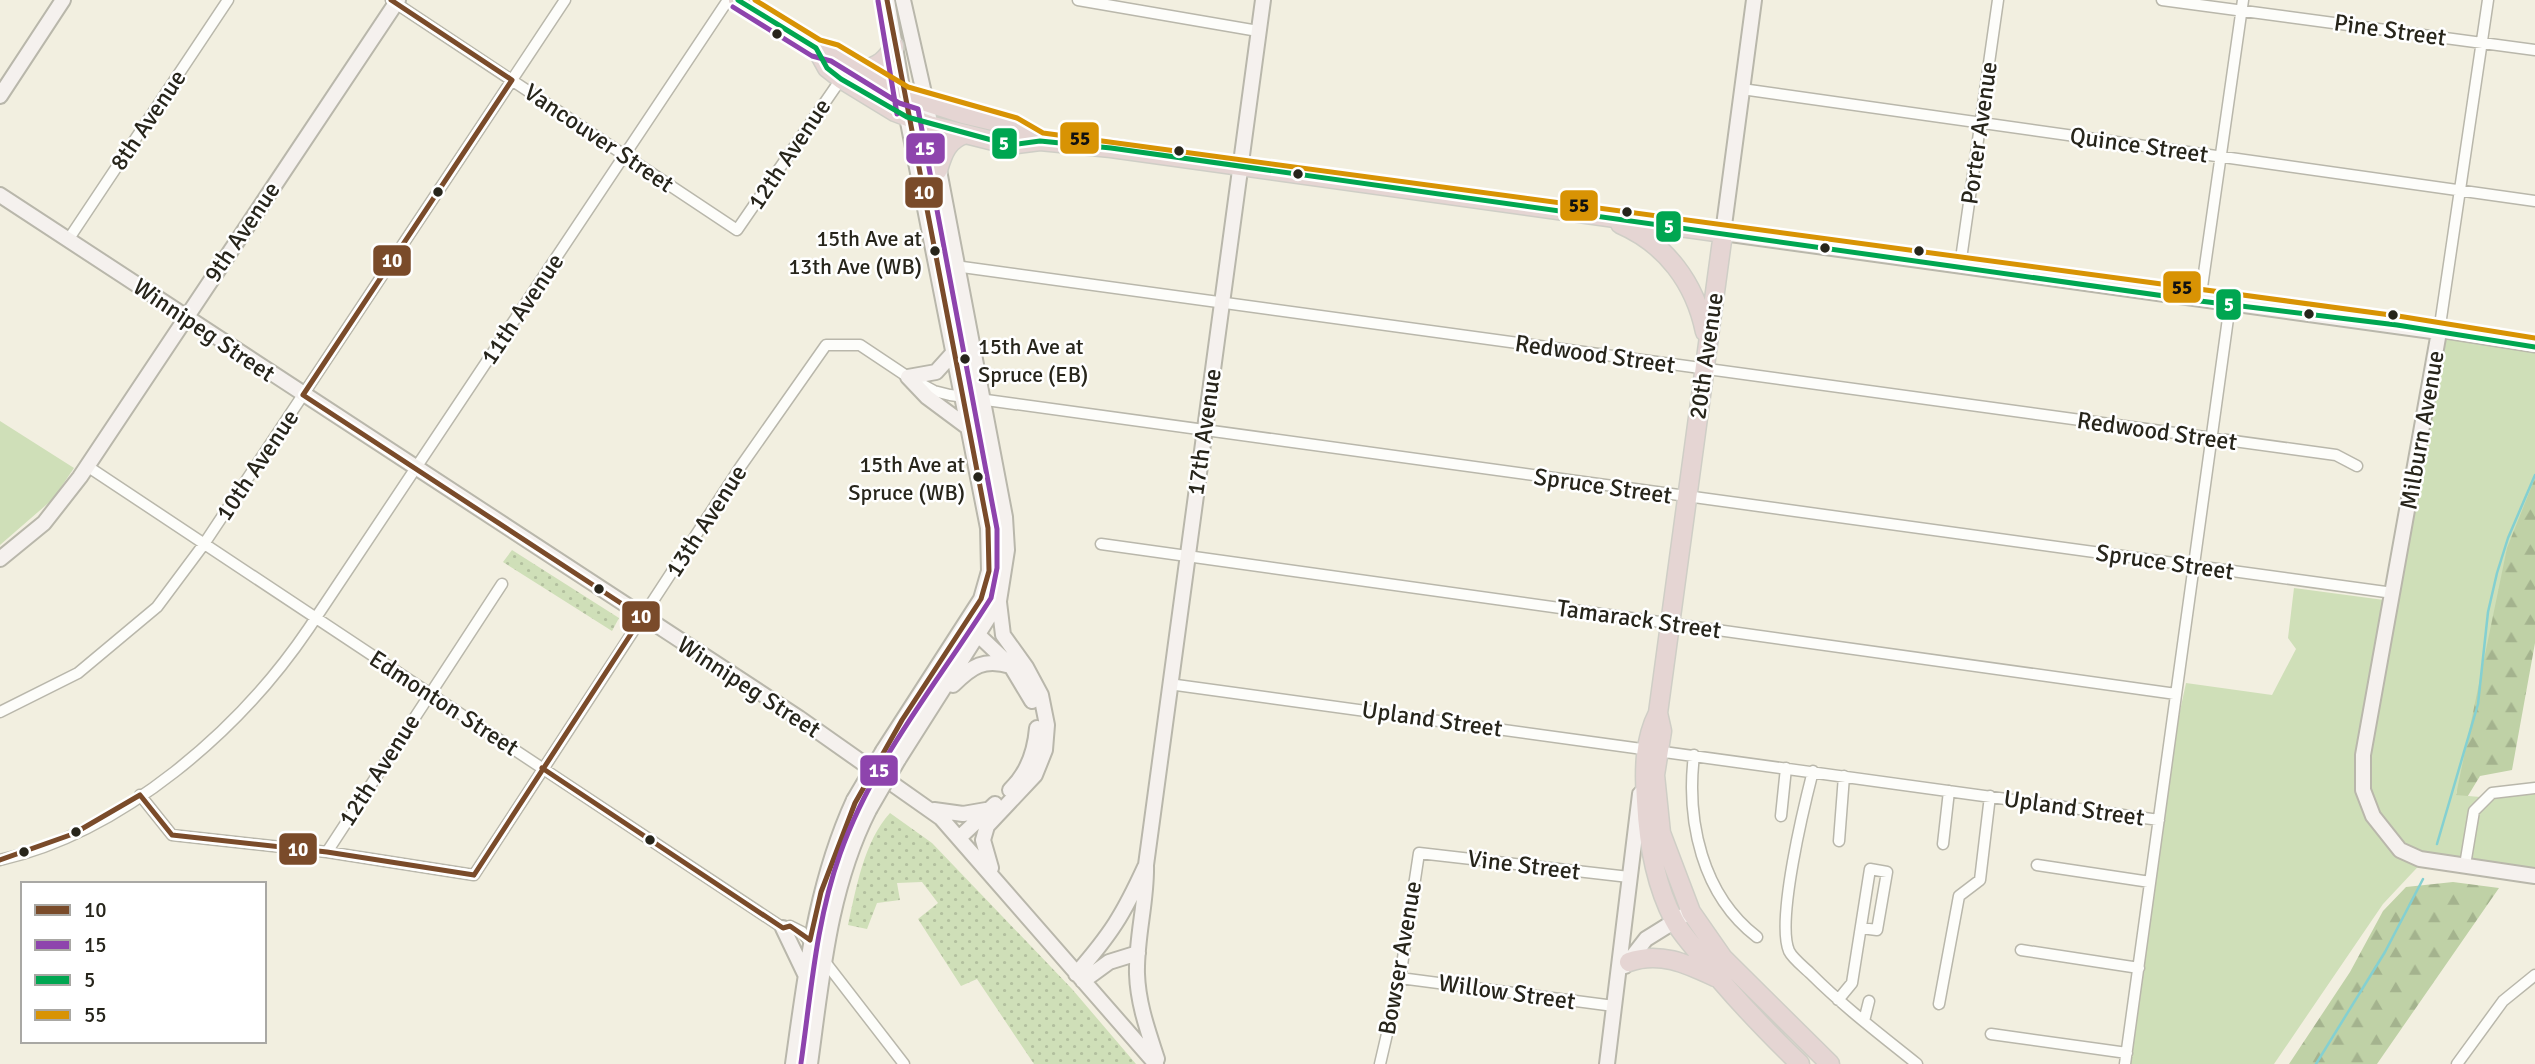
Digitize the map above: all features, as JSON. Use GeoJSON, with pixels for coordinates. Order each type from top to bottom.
{"type":"FeatureCollection","features":[{"type":"Feature","properties":{"kind":"highway"},"geometry":{"type":"LineString","coordinates":[[738,0],[816,48],[834,53],[904,95],[1014,126],[1040,141]]}},
{"type":"Feature","properties":{"kind":"highway"},"geometry":{"type":"LineString","coordinates":[[862,70],[875,67],[886,59],[894,46]]}},
{"type":"Feature","properties":{"kind":"highway"},"geometry":{"type":"LineString","coordinates":[[816,48],[827,68],[841,79],[907,117],[1010,145],[1040,141],[1723,233]]}},
{"type":"Feature","properties":{"kind":"highway"},"geometry":{"type":"LineString","coordinates":[[938,170],[949,144],[956,137],[966,134]]}},
{"type":"Feature","properties":{"kind":"highway"},"geometry":{"type":"LineString","coordinates":[[1604,217],[1637,232],[1671,259],[1689,284],[1701,310],[1708,343]]}},
{"type":"Feature","properties":{"kind":"highway","name":"20th Avenue"},"geometry":{"type":"LineString","coordinates":[[1644,771],[1653,749],[1650,728],[1658,713],[1723,233]]}},
{"type":"Feature","properties":{"kind":"highway"},"geometry":{"type":"LineString","coordinates":[[1653,749],[1661,832],[1691,912],[1723,958],[1830,1064]]}},
{"type":"Feature","properties":{"kind":"highway"},"geometry":{"type":"LineString","coordinates":[[1644,771],[1648,834],[1661,889],[1674,921],[1717,977],[1800,1064]]}},
{"type":"Feature","properties":{"kind":"highway"},"geometry":{"type":"LineString","coordinates":[[1624,969],[1642,957],[1678,960],[1717,977]]}},
{"type":"Feature","properties":{"kind":"street"},"geometry":{"type":"LineString","coordinates":[[0,96],[64,0]]}},
{"type":"Feature","properties":{"kind":"street","name":"8th Avenue"},"geometry":{"type":"LineString","coordinates":[[68,240],[228,0]]}},
{"type":"Feature","properties":{"kind":"street","name":"10th Avenue"},"geometry":{"type":"LineString","coordinates":[[0,712],[78,673],[158,607],[204,544],[565,0]]}},
{"type":"Feature","properties":{"kind":"street","name":"11th Avenue"},"geometry":{"type":"LineString","coordinates":[[0,860],[20,855],[100,821],[140,795],[223,731],[282,666],[728,0]]}},
{"type":"Feature","properties":{"kind":"street"},"geometry":{"type":"LineString","coordinates":[[793,1064],[810,940],[827,868],[854,800],[981,599],[989,571],[988,528],[907,117],[887,0]]}},
{"type":"Feature","properties":{"kind":"street"},"geometry":{"type":"LineString","coordinates":[[810,1064],[825,961],[842,875],[869,810],[999,601],[1006,569],[1006,528],[926,102],[903,0]]}},
{"type":"Feature","properties":{"kind":"street"},"geometry":{"type":"LineString","coordinates":[[1077,0],[1258,31]]}},
{"type":"Feature","properties":{"kind":"street","name":"17th Avenue"},"geometry":{"type":"LineString","coordinates":[[1158,1064],[1140,1006],[1138,953],[1146,865],[1263,0]]}},
{"type":"Feature","properties":{"kind":"street","name":"20th Avenue"},"geometry":{"type":"LineString","coordinates":[[1723,233],[1754,0]]}},
{"type":"Feature","properties":{"kind":"street","name":"Porter Avenue"},"geometry":{"type":"LineString","coordinates":[[1960,266],[1998,0]]}},
{"type":"Feature","properties":{"kind":"street","name":"Pine Street"},"geometry":{"type":"LineString","coordinates":[[2162,0],[2242,5],[2535,50]]}},
{"type":"Feature","properties":{"kind":"street","name":"Milburn Avenue"},"geometry":{"type":"LineString","coordinates":[[2465,865],[2420,859],[2400,850],[2373,816],[2363,790],[2364,755],[2439,332],[2488,0]]}},
{"type":"Feature","properties":{"kind":"street","name":"Vancouver Street"},"geometry":{"type":"LineString","coordinates":[[395,1],[737,230]]}},
{"type":"Feature","properties":{"kind":"street","name":"9th Avenue"},"geometry":{"type":"LineString","coordinates":[[0,559],[44,523],[88,466],[395,1]]}},
{"type":"Feature","properties":{"kind":"street"},"geometry":{"type":"LineString","coordinates":[[2200,301],[2242,5]]}},
{"type":"Feature","properties":{"kind":"street","name":"12th Avenue"},"geometry":{"type":"LineString","coordinates":[[737,230],[841,79]]}},
{"type":"Feature","properties":{"kind":"street","name":"Quince Street"},"geometry":{"type":"LineString","coordinates":[[1742,89],[2535,201]]}},
{"type":"Feature","properties":{"kind":"street","name":"Winnipeg Street"},"geometry":{"type":"LineString","coordinates":[[0,195],[642,618],[799,718],[929,809],[960,837],[1079,977],[1158,1064]]}},
{"type":"Feature","properties":{"kind":"street"},"geometry":{"type":"LineString","coordinates":[[1723,233],[2535,347]]}},
{"type":"Feature","properties":{"kind":"street","name":"Redwood Street"},"geometry":{"type":"LineString","coordinates":[[955,265],[2336,455],[2357,466]]}},
{"type":"Feature","properties":{"kind":"street"},"geometry":{"type":"LineString","coordinates":[[1991,1034],[2126,1059],[2230,304]]}},
{"type":"Feature","properties":{"kind":"street","name":"Spruce Street"},"geometry":{"type":"LineString","coordinates":[[826,345],[859,345],[934,391],[963,397],[2393,593]]}},
{"type":"Feature","properties":{"kind":"street","name":"13th Avenue"},"geometry":{"type":"LineString","coordinates":[[327,852],[474,875],[741,466],[826,345]]}},
{"type":"Feature","properties":{"kind":"street"},"geometry":{"type":"LineString","coordinates":[[908,377],[936,372],[954,352]]}},
{"type":"Feature","properties":{"kind":"street"},"geometry":{"type":"LineString","coordinates":[[908,377],[927,397],[970,429]]}},
{"type":"Feature","properties":{"kind":"street","name":"Edmonton Street"},"geometry":{"type":"LineString","coordinates":[[88,466],[783,929],[790,926],[810,940]]}},
{"type":"Feature","properties":{"kind":"street","name":"Tamarack Street"},"geometry":{"type":"LineString","coordinates":[[1101,544],[2176,694]]}},
{"type":"Feature","properties":{"kind":"street","name":"12th Avenue"},"geometry":{"type":"LineString","coordinates":[[327,852],[502,583]]}},
{"type":"Feature","properties":{"kind":"street"},"geometry":{"type":"LineString","coordinates":[[992,873],[984,841],[987,827],[1035,775],[1045,750],[1047,725],[1041,695],[1026,667],[1003,635],[999,601]]}},
{"type":"Feature","properties":{"kind":"street"},"geometry":{"type":"LineString","coordinates":[[960,837],[1017,784],[1035,749],[1037,726],[1032,698],[1011,666],[966,623]]}},
{"type":"Feature","properties":{"kind":"street"},"geometry":{"type":"LineString","coordinates":[[934,703],[978,664],[992,662],[1011,666]]}},
{"type":"Feature","properties":{"kind":"street","name":"Upland Street"},"geometry":{"type":"LineString","coordinates":[[1170,684],[2159,820]]}},
{"type":"Feature","properties":{"kind":"street"},"geometry":{"type":"LineString","coordinates":[[1695,755],[1690,787],[1694,826],[1703,863],[1737,922],[1757,937]]}},
{"type":"Feature","properties":{"kind":"street"},"geometry":{"type":"LineString","coordinates":[[1781,817],[1786,768]]}},
{"type":"Feature","properties":{"kind":"street","name":"20th Avenue"},"geometry":{"type":"LineString","coordinates":[[1607,1064],[1614,1006],[1624,969],[1629,877],[1644,771]]}},
{"type":"Feature","properties":{"kind":"street"},"geometry":{"type":"LineString","coordinates":[[1813,771],[1801,816],[1786,937],[1790,953],[1838,1000],[1917,1064]]}},
{"type":"Feature","properties":{"kind":"street"},"geometry":{"type":"LineString","coordinates":[[1839,841],[1843,776]]}},
{"type":"Feature","properties":{"kind":"street"},"geometry":{"type":"LineString","coordinates":[[2535,788],[2492,793],[2474,811],[2465,865],[2535,876]]}},
{"type":"Feature","properties":{"kind":"street"},"geometry":{"type":"LineString","coordinates":[[1943,844],[1949,791]]}},
{"type":"Feature","properties":{"kind":"street"},"geometry":{"type":"LineString","coordinates":[[140,795],[172,835],[327,852]]}},
{"type":"Feature","properties":{"kind":"street","name":"Upland Street"},"geometry":{"type":"LineString","coordinates":[[1939,1004],[1959,896],[1980,880],[1990,796]]}},
{"type":"Feature","properties":{"kind":"street"},"geometry":{"type":"LineString","coordinates":[[929,809],[963,814],[989,809]]}},
{"type":"Feature","properties":{"kind":"street","name":"Vine Street"},"geometry":{"type":"LineString","coordinates":[[1419,853],[1629,877]]}},
{"type":"Feature","properties":{"kind":"street","name":"Bowser Avenue"},"geometry":{"type":"LineString","coordinates":[[1380,1064],[1400,978],[1419,853]]}},
{"type":"Feature","properties":{"kind":"street","name":"17th Avenue"},"geometry":{"type":"LineString","coordinates":[[1079,977],[1123,915],[1146,865]]}},
{"type":"Feature","properties":{"kind":"street"},"geometry":{"type":"LineString","coordinates":[[2037,865],[2150,882]]}},
{"type":"Feature","properties":{"kind":"street"},"geometry":{"type":"LineString","coordinates":[[1838,1000],[1852,984],[1870,869],[1887,872],[1877,930],[1861,928]]}},
{"type":"Feature","properties":{"kind":"street"},"geometry":{"type":"LineString","coordinates":[[1624,969],[1646,939],[1691,912]]}},
{"type":"Feature","properties":{"kind":"street"},"geometry":{"type":"LineString","coordinates":[[783,929],[806,975]]}},
{"type":"Feature","properties":{"kind":"street"},"geometry":{"type":"LineString","coordinates":[[810,940],[904,1064]]}},
{"type":"Feature","properties":{"kind":"street"},"geometry":{"type":"LineString","coordinates":[[2021,950],[2138,968]]}},
{"type":"Feature","properties":{"kind":"street"},"geometry":{"type":"LineString","coordinates":[[1079,977],[1109,962],[1138,953]]}},
{"type":"Feature","properties":{"kind":"street"},"geometry":{"type":"LineString","coordinates":[[2457,1064],[2494,1011],[2512,991],[2535,975]]}},
{"type":"Feature","properties":{"kind":"street","name":"Willow Street"},"geometry":{"type":"LineString","coordinates":[[1400,978],[1614,1006]]}},
{"type":"Feature","properties":{"kind":"street"},"geometry":{"type":"LineString","coordinates":[[1864,1021],[1869,1001]]}},
{"type":"Feature","properties":{"kind":"green space"},"geometry":{"type":"Polygon","coordinates":[[[2431,333],[2535,348],[2535,478],[2507,548],[2456,795],[2493,798],[2535,787],[2535,876],[2428,856],[2383,904],[2274,1064],[2125,1064],[2158,814],[2186,683],[2272,695],[2296,649],[2288,638],[2294,588],[2384,600],[2431,333]]]}},
{"type":"Feature","properties":{"kind":"green space"},"geometry":{"type":"Polygon","coordinates":[[[2535,413],[2535,643],[2512,770],[2480,776],[2463,804],[2452,841],[2469,655],[2535,413]]]}},
{"type":"Feature","properties":{"kind":"green space"},"geometry":{"type":"Polygon","coordinates":[[[0,421],[74,468],[53,499],[0,545],[0,421]]]}},
{"type":"Feature","properties":{"kind":"green space"},"geometry":{"type":"Polygon","coordinates":[[[512,550],[619,618],[612,631],[503,562],[512,550]]]}},
{"type":"Feature","properties":{"kind":"green space"},"geometry":{"type":"Polygon","coordinates":[[[890,813],[932,843],[1072,989],[1136,1064],[1034,1064],[977,979],[961,986],[918,919],[938,903],[922,882],[897,883],[900,900],[877,903],[867,929],[848,925],[867,851],[890,813]]]}},
{"type":"Feature","properties":{"kind":"green space"},"geometry":{"type":"Polygon","coordinates":[[[2453,882],[2499,888],[2377,1064],[2289,1064],[2350,972],[2383,911],[2406,887],[2453,882]]]}},
{"type":"Feature","properties":{"kind":"waterway"},"geometry":{"type":"LineString","coordinates":[[2437,844],[2478,704],[2488,612],[2497,573],[2508,538],[2535,475]]}},
{"type":"Feature","properties":{"kind":"waterway"},"geometry":{"type":"LineString","coordinates":[[2316,1064],[2385,952],[2423,879]]}},
{"type":"Feature","properties":{"kind":"transit line","name":"10"},"geometry":{"type":"LineString","coordinates":[[391,0],[512,80],[303,395],[642,617],[474,875]]}},
{"type":"Feature","properties":{"kind":"transit line","name":"5"},"geometry":{"type":"LineString","coordinates":[[738,0],[816,48],[827,68],[841,79],[907,117],[1010,145],[1040,141],[1111,148],[2200,301],[2397,325],[2535,347]]}},
{"type":"Feature","properties":{"kind":"transit line","name":"55"},"geometry":{"type":"LineString","coordinates":[[755,0],[820,40],[838,45],[908,87],[1017,118],[1043,133],[2398,316],[2535,338]]}},
{"type":"Feature","properties":{"kind":"transit line","name":"10"},"geometry":{"type":"LineString","coordinates":[[810,940],[821,892],[855,803],[902,720],[981,599],[989,571],[988,528],[887,0]]}},
{"type":"Feature","properties":{"kind":"transit line","name":"15"},"geometry":{"type":"LineString","coordinates":[[878,1],[897,114]]}},
{"type":"Feature","properties":{"kind":"transit line","name":"15"},"geometry":{"type":"LineString","coordinates":[[733,7],[812,56],[831,61],[899,103],[918,109],[997,529],[997,568],[991,598],[908,722],[870,786],[840,854],[820,931],[801,1063]]}},
{"type":"Feature","properties":{"kind":"transit line","name":"10"},"geometry":{"type":"LineString","coordinates":[[542,768],[783,928],[790,926],[810,940]]}},
{"type":"Feature","properties":{"kind":"transit line","name":"10"},"geometry":{"type":"LineString","coordinates":[[140,795],[172,835],[327,852],[474,875]]}},
{"type":"Feature","properties":{"kind":"transit line","name":"10"},"geometry":{"type":"LineString","coordinates":[[0,860],[73,834],[140,795]]}},
{"type":"Feature","properties":{"kind":"place","name":"15th Ave at 13th Ave (WB)"},"geometry":{"type":"Point","coordinates":[935,251]}},
{"type":"Feature","properties":{"kind":"place","name":"15th Ave at Spruce (EB)"},"geometry":{"type":"Point","coordinates":[965,359]}},
{"type":"Feature","properties":{"kind":"place","name":"15th Ave at Spruce (WB)"},"geometry":{"type":"Point","coordinates":[978,477]}}]}
